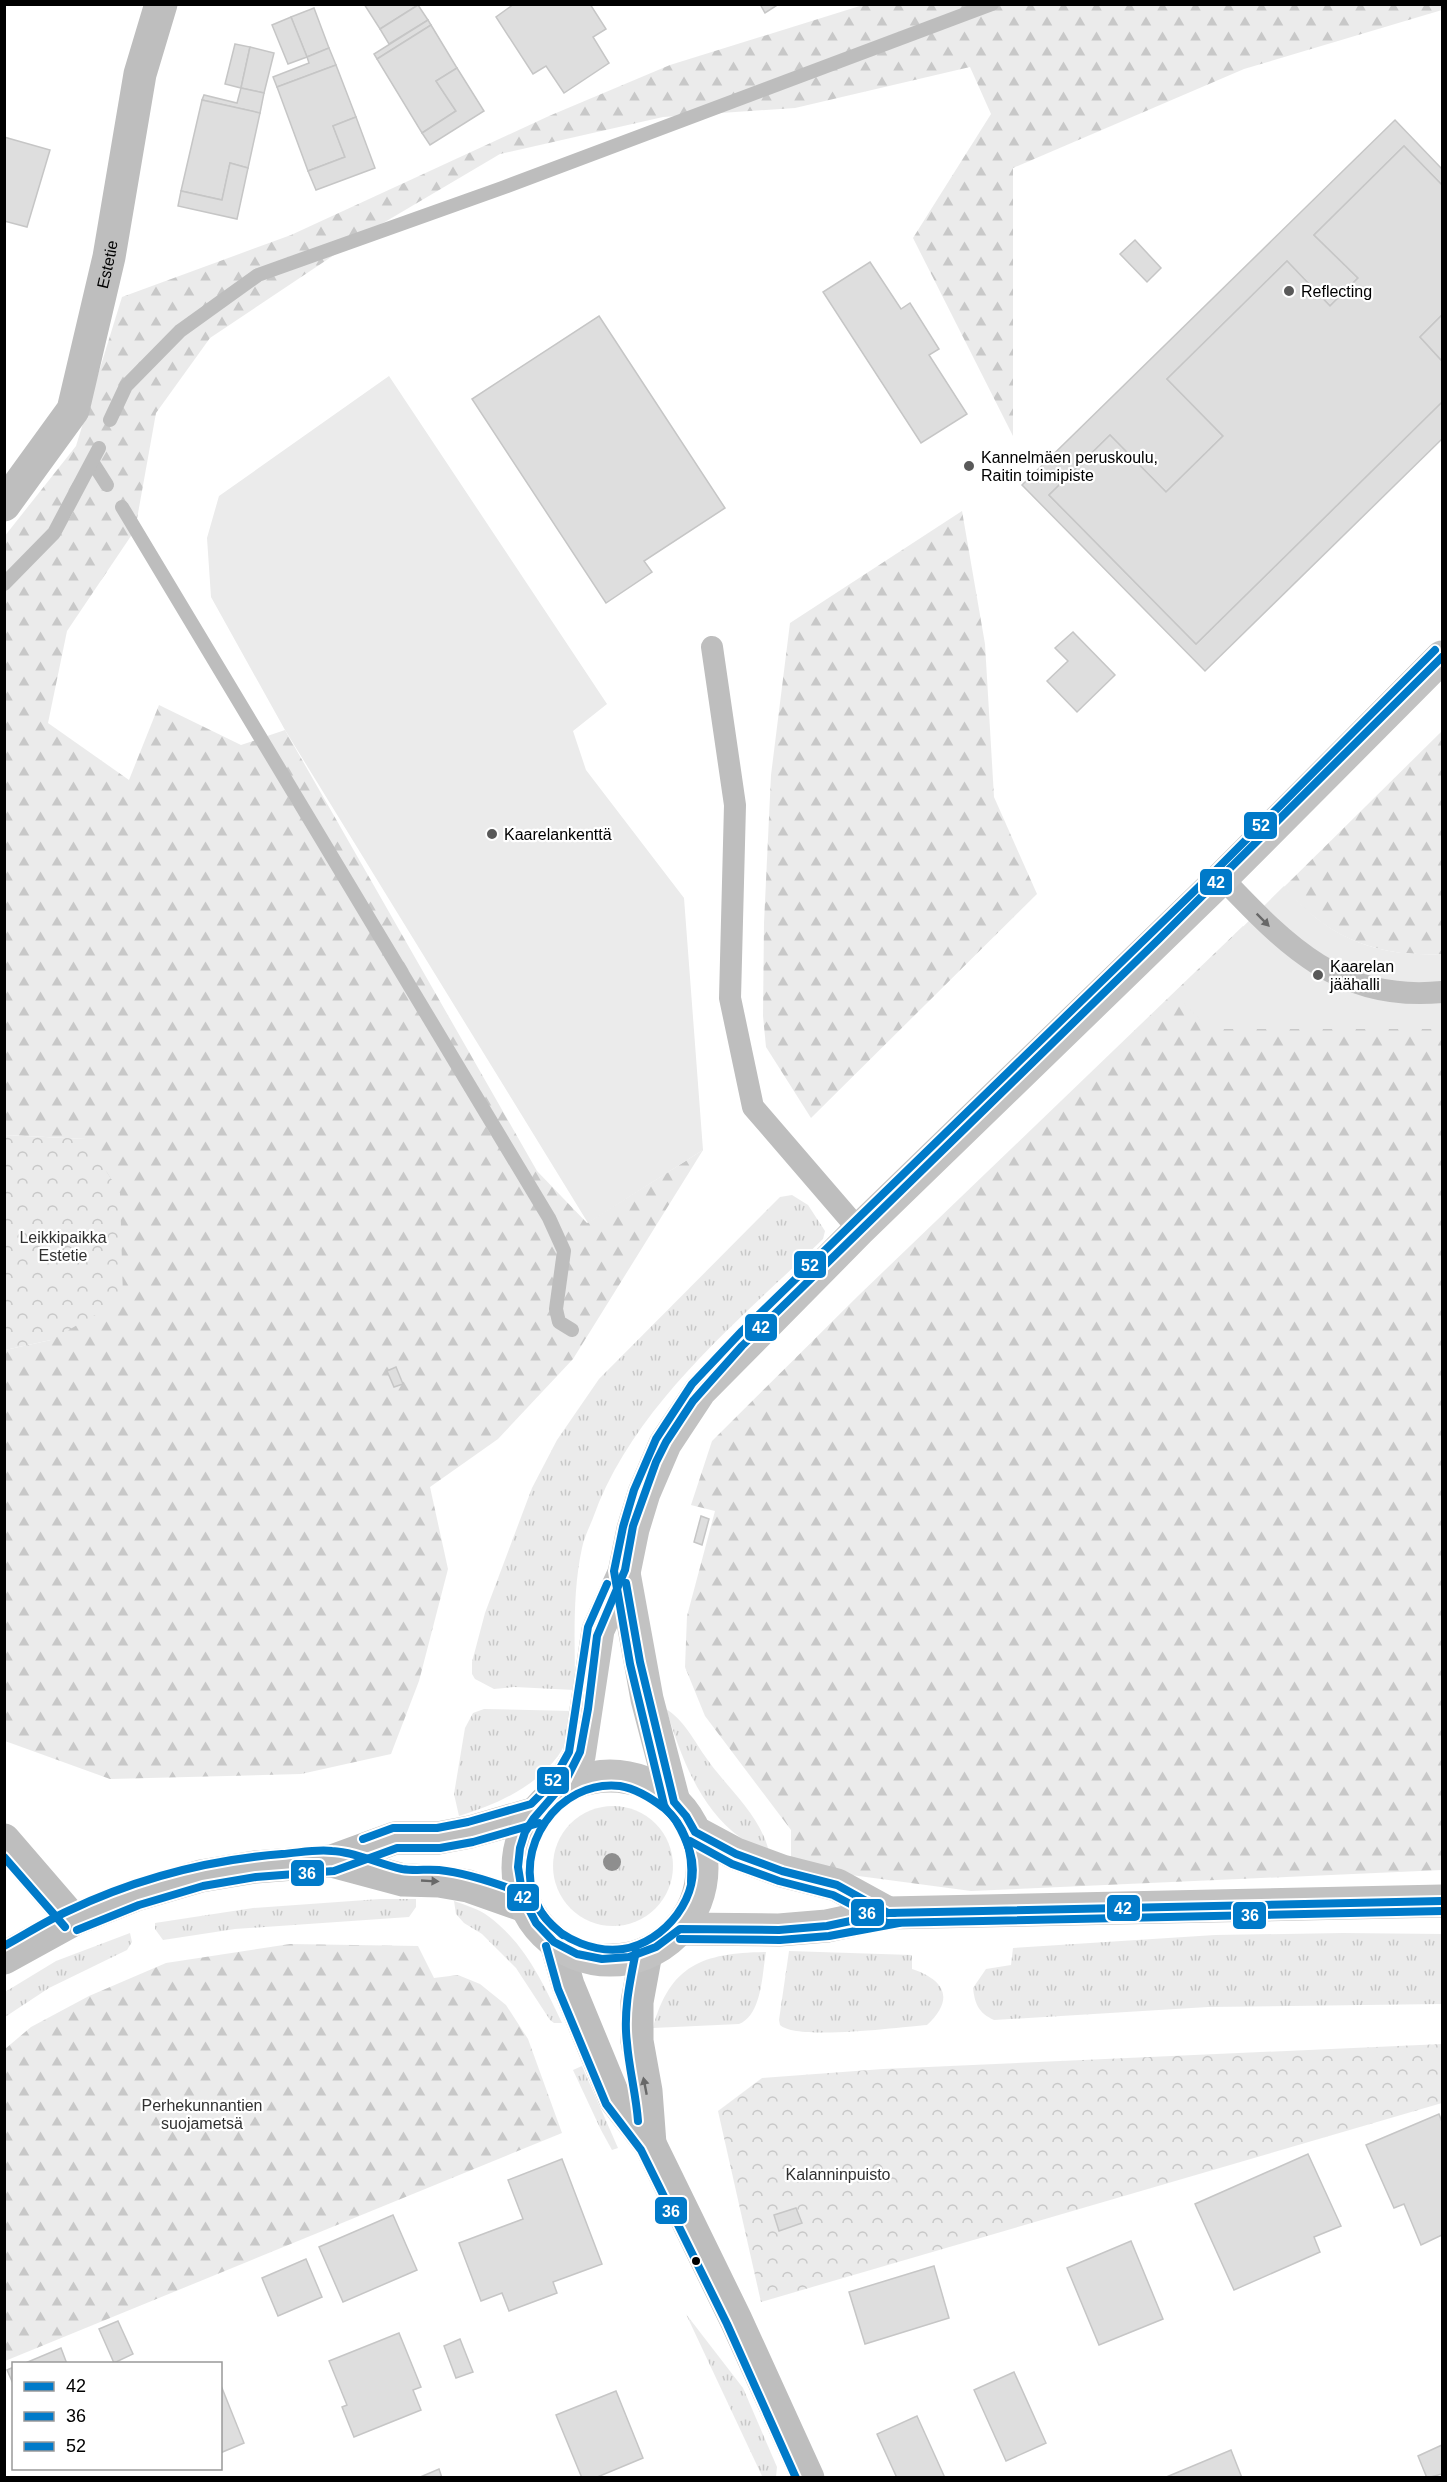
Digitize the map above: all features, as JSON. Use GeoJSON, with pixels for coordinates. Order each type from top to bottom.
{"type":"FeatureCollection","features":[{"type":"Feature","properties":{"kind":"main road"},"geometry":{"type":"LineString","coordinates":[[547,1802],[578,1781],[619,1776],[639,1780],[658,1789],[674,1802],[686,1816],[695,1832],[701,1851],[703,1872],[692,1912],[670,1939],[646,1953],[628,1959],[609,1961],[590,1958],[556,1943],[538,1926],[525,1906],[519,1882],[518,1858],[524,1834],[579,1756],[598,1630],[624,1573],[633,1529],[644,1492],[665,1444],[700,1391],[859,1230],[1222,878],[1443,657]]}},
{"type":"Feature","properties":{"kind":"main road"},"geometry":{"type":"LineString","coordinates":[[624,1573],[647,1699],[674,1802]]}},
{"type":"Feature","properties":{"kind":"main road"},"geometry":{"type":"LineString","coordinates":[[695,1832],[736,1854],[782,1871],[837,1885],[888,1913]]}},
{"type":"Feature","properties":{"kind":"main road"},"geometry":{"type":"LineString","coordinates":[[680,1929],[779,1930],[827,1926],[888,1913],[1443,1901]]}},
{"type":"Feature","properties":{"kind":"street","name":"Estetie"},"geometry":{"type":"LineString","coordinates":[[4,505],[73,410],[110,257],[140,74],[161,4]]}},
{"type":"Feature","properties":{"kind":"street"},"geometry":{"type":"LineString","coordinates":[[4,1958],[73,1920],[136,1895],[201,1876],[255,1867],[332,1862],[395,1838],[438,1838],[470,1832],[547,1802]]}},
{"type":"Feature","properties":{"kind":"street"},"geometry":{"type":"LineString","coordinates":[[4,1840],[73,1920]]}},
{"type":"Feature","properties":{"kind":"street"},"geometry":{"type":"LineString","coordinates":[[332,1862],[403,1880],[439,1881],[468,1886],[525,1906]]}},
{"type":"Feature","properties":{"kind":"street"},"geometry":{"type":"LineString","coordinates":[[556,1943],[568,1985],[615,2099],[650,2144],[736,2320],[808,2478]]}},
{"type":"Feature","properties":{"kind":"street"},"geometry":{"type":"LineString","coordinates":[[646,1953],[638,2002],[637,2041],[646,2091],[650,2144]]}},
{"type":"Feature","properties":{"kind":"lane"},"geometry":{"type":"LineString","coordinates":[[712,647],[735,805],[730,998],[753,1107],[859,1230]]}},
{"type":"Feature","properties":{"kind":"lane"},"geometry":{"type":"LineString","coordinates":[[1222,878],[1266,924],[1325,969],[1354,983],[1388,991],[1423,994],[1443,992]]}},
{"type":"Feature","properties":{"kind":"green space"},"geometry":{"type":"Polygon","coordinates":[[[863,5],[1442,5],[1442,10],[1244,69],[1013,168],[1013,436],[913,238],[991,114],[970,67],[795,108],[663,117],[500,154],[373,229],[210,338],[156,413],[135,530],[67,631],[48,723],[129,780],[159,705],[241,745],[285,730],[537,1171],[587,1223],[703,1150],[573,1359],[498,1439],[430,1487],[448,1569],[419,1681],[391,1754],[301,1774],[110,1779],[5,1741],[5,1350],[51,1340],[86,1139],[5,1135],[4,537],[76,446],[122,297],[291,235],[549,116],[670,65],[863,5]]]}},
{"type":"Feature","properties":{"kind":"green space","name":"Kaarelankenttä"},"geometry":{"type":"Polygon","coordinates":[[[389,376],[607,704],[573,731],[586,770],[684,898],[703,1150],[588,1223],[285,730],[211,597],[207,538],[219,496],[389,376]]]}},
{"type":"Feature","properties":{"kind":"green space"},"geometry":{"type":"Polygon","coordinates":[[[962,511],[985,644],[994,797],[1037,894],[811,1118],[766,1047],[763,1016],[764,923],[771,775],[790,623],[962,511]]]}},
{"type":"Feature","properties":{"kind":"green space"},"geometry":{"type":"Polygon","coordinates":[[[1442,731],[1442,954],[1396,952],[1354,941],[1318,919],[1300,905],[1284,887],[1442,731]]]}},
{"type":"Feature","properties":{"kind":"green space","name":"Kaarelan jäähalli"},"geometry":{"type":"Polygon","coordinates":[[[1284,886],[1318,919],[1354,941],[1396,952],[1442,954],[1442,1029],[1209,1029],[1175,994],[1284,886]]]}},
{"type":"Feature","properties":{"kind":"green space"},"geometry":{"type":"Polygon","coordinates":[[[1243,926],[1343,1028],[1442,1029],[1442,1870],[971,1891],[851,1875],[791,1860],[791,1830],[705,1716],[685,1667],[687,1616],[715,1511],[691,1505],[712,1441],[859,1295],[1243,926]]]}},
{"type":"Feature","properties":{"kind":"green space","name":"Leikkipaikka Estetie"},"geometry":{"type":"Polygon","coordinates":[[[4,1135],[86,1139],[120,1193],[123,1299],[51,1340],[5,1350],[4,1135]]]}},
{"type":"Feature","properties":{"kind":"green space"},"geometry":{"type":"Polygon","coordinates":[[[792,1195],[808,1205],[825,1231],[823,1239],[692,1367],[661,1402],[634,1438],[611,1477],[585,1537],[579,1565],[575,1619],[575,1690],[514,1687],[494,1689],[475,1679],[472,1674],[472,1662],[485,1613],[532,1488],[557,1440],[599,1379],[780,1197],[792,1195]]]}},
{"type":"Feature","properties":{"kind":"green space"},"geometry":{"type":"Polygon","coordinates":[[[484,1709],[573,1711],[564,1746],[549,1767],[514,1794],[459,1816],[454,1794],[465,1728],[473,1713],[484,1709]]]}},
{"type":"Feature","properties":{"kind":"green space"},"geometry":{"type":"Polygon","coordinates":[[[666,1709],[684,1725],[715,1770],[750,1812],[768,1848],[765,1852],[741,1838],[714,1812],[685,1763],[666,1709]]]}},
{"type":"Feature","properties":{"kind":"green space"},"geometry":{"type":"Polygon","coordinates":[[[613,1806],[636,1810],[656,1823],[669,1843],[673,1866],[669,1889],[656,1909],[636,1922],[613,1926],[590,1922],[570,1909],[557,1889],[553,1866],[557,1843],[570,1823],[590,1810],[613,1806]]]}},
{"type":"Feature","properties":{"kind":"green space"},"geometry":{"type":"Polygon","coordinates":[[[380,1899],[416,1899],[416,1907],[409,1917],[235,1929],[163,1940],[155,1929],[155,1923],[253,1908],[380,1899]]]}},
{"type":"Feature","properties":{"kind":"green space"},"geometry":{"type":"Polygon","coordinates":[[[454,1901],[484,1914],[512,1938],[532,1965],[562,2023],[554,2023],[550,2020],[516,1968],[482,1934],[464,1923],[456,1914],[454,1901]]]}},
{"type":"Feature","properties":{"kind":"green space"},"geometry":{"type":"Polygon","coordinates":[[[130,1933],[132,1942],[127,1950],[49,1988],[5,2017],[5,1992],[56,1961],[130,1933]]]}},
{"type":"Feature","properties":{"kind":"green space"},"geometry":{"type":"Polygon","coordinates":[[[1442,1934],[1442,2004],[1208,2007],[994,2020],[981,2011],[973,1988],[986,1969],[1011,1965],[1013,1948],[1215,1935],[1442,1934]]]}},
{"type":"Feature","properties":{"kind":"green space","name":"Perhekunnantien suojametsä"},"geometry":{"type":"Polygon","coordinates":[[[290,1944],[418,1946],[434,1978],[458,1975],[480,1984],[506,2005],[528,2039],[562,2133],[5,2361],[5,2049],[31,2027],[89,1996],[166,1963],[290,1944]]]}},
{"type":"Feature","properties":{"kind":"green space"},"geometry":{"type":"Polygon","coordinates":[[[789,1951],[912,1955],[912,1969],[923,1973],[939,1985],[943,1999],[941,2007],[927,2025],[827,2033],[790,2030],[780,2025],[779,2020],[789,1951]]]}},
{"type":"Feature","properties":{"kind":"green space"},"geometry":{"type":"Polygon","coordinates":[[[766,1952],[760,1993],[747,2019],[739,2024],[653,2028],[660,2006],[669,1989],[693,1966],[725,1955],[766,1952]]]}},
{"type":"Feature","properties":{"kind":"green space","name":"Kalanninpuisto"},"geometry":{"type":"Polygon","coordinates":[[[1442,2044],[1442,2103],[761,2302],[718,2111],[762,2078],[883,2069],[1442,2044]]]}},
{"type":"Feature","properties":{"kind":"green space"},"geometry":{"type":"Polygon","coordinates":[[[582,2066],[618,2148],[612,2150],[573,2070],[582,2066]]]}},
{"type":"Feature","properties":{"kind":"green space"},"geometry":{"type":"Polygon","coordinates":[[[686,2314],[743,2388],[777,2467],[776,2477],[762,2476],[686,2314]]]}},
{"type":"Feature","properties":{"kind":"building"},"geometry":{"type":"Polygon","coordinates":[[[364,4],[418,4],[418,5],[380,29],[364,4]]]}},
{"type":"Feature","properties":{"kind":"building"},"geometry":{"type":"Polygon","coordinates":[[[514,4],[590,4],[606,29],[593,37],[609,63],[564,93],[546,66],[533,74],[496,17],[514,4]]]}},
{"type":"Feature","properties":{"kind":"building"},"geometry":{"type":"Polygon","coordinates":[[[760,4],[779,4],[765,13],[760,4]]]}},
{"type":"Feature","properties":{"kind":"building"},"geometry":{"type":"Polygon","coordinates":[[[418,5],[428,20],[389,44],[380,29],[418,5]]]}},
{"type":"Feature","properties":{"kind":"building"},"geometry":{"type":"Polygon","coordinates":[[[314,8],[329,48],[307,57],[291,17],[314,8]]]}},
{"type":"Feature","properties":{"kind":"building"},"geometry":{"type":"Polygon","coordinates":[[[291,17],[307,57],[288,64],[272,25],[291,17]]]}},
{"type":"Feature","properties":{"kind":"building"},"geometry":{"type":"Polygon","coordinates":[[[428,20],[431,25],[377,59],[374,54],[428,20]]]}},
{"type":"Feature","properties":{"kind":"building"},"geometry":{"type":"Polygon","coordinates":[[[431,25],[457,68],[436,81],[456,111],[422,133],[377,59],[431,25]]]}},
{"type":"Feature","properties":{"kind":"building"},"geometry":{"type":"Polygon","coordinates":[[[235,44],[250,47],[241,88],[225,84],[235,44]]]}},
{"type":"Feature","properties":{"kind":"building"},"geometry":{"type":"Polygon","coordinates":[[[250,47],[274,53],[264,93],[241,88],[250,47]]]}},
{"type":"Feature","properties":{"kind":"building"},"geometry":{"type":"Polygon","coordinates":[[[329,48],[336,65],[277,87],[273,77],[309,63],[307,57],[329,48]]]}},
{"type":"Feature","properties":{"kind":"building"},"geometry":{"type":"Polygon","coordinates":[[[336,65],[356,117],[333,126],[345,157],[308,171],[277,87],[336,65]]]}},
{"type":"Feature","properties":{"kind":"building"},"geometry":{"type":"Polygon","coordinates":[[[457,68],[484,111],[430,145],[422,133],[456,111],[436,81],[457,68]]]}},
{"type":"Feature","properties":{"kind":"building"},"geometry":{"type":"Polygon","coordinates":[[[241,88],[264,93],[260,113],[202,100],[204,95],[237,103],[241,88]]]}},
{"type":"Feature","properties":{"kind":"building"},"geometry":{"type":"Polygon","coordinates":[[[202,100],[260,113],[248,168],[230,163],[222,200],[181,191],[202,100]]]}},
{"type":"Feature","properties":{"kind":"building"},"geometry":{"type":"Polygon","coordinates":[[[356,117],[375,168],[316,190],[308,171],[345,157],[333,126],[356,117]]]}},
{"type":"Feature","properties":{"kind":"building"},"geometry":{"type":"Polygon","coordinates":[[[1395,120],[1442,169],[1442,185],[1404,146],[1314,235],[1358,278],[1330,306],[1287,261],[1167,379],[1223,436],[1166,492],[1110,435],[1049,495],[1196,644],[1442,402],[1442,439],[1205,671],[1022,485],[1395,120]]]}},
{"type":"Feature","properties":{"kind":"building"},"geometry":{"type":"Polygon","coordinates":[[[4,137],[50,150],[27,227],[4,221],[4,137]]]}},
{"type":"Feature","properties":{"kind":"building"},"geometry":{"type":"Polygon","coordinates":[[[1404,146],[1442,185],[1442,315],[1420,337],[1442,361],[1442,402],[1196,644],[1049,495],[1110,435],[1166,492],[1223,436],[1167,379],[1287,261],[1330,306],[1358,278],[1314,235],[1404,146]]]}},
{"type":"Feature","properties":{"kind":"building"},"geometry":{"type":"Polygon","coordinates":[[[230,163],[248,168],[237,219],[178,206],[181,191],[222,200],[230,163]]]}},
{"type":"Feature","properties":{"kind":"building"},"geometry":{"type":"Polygon","coordinates":[[[1135,240],[1161,268],[1147,282],[1120,254],[1135,240]]]}},
{"type":"Feature","properties":{"kind":"building"},"geometry":{"type":"Polygon","coordinates":[[[870,262],[901,309],[910,303],[939,349],[929,355],[967,414],[921,443],[823,292],[870,262]]]}},
{"type":"Feature","properties":{"kind":"building"},"geometry":{"type":"Polygon","coordinates":[[[1442,315],[1442,361],[1420,337],[1442,315]]]}},
{"type":"Feature","properties":{"kind":"building"},"geometry":{"type":"Polygon","coordinates":[[[599,316],[725,508],[644,561],[652,572],[606,603],[472,399],[599,316]]]}},
{"type":"Feature","properties":{"kind":"building"},"geometry":{"type":"Polygon","coordinates":[[[1073,632],[1115,675],[1077,712],[1047,681],[1068,661],[1055,648],[1073,632]]]}},
{"type":"Feature","properties":{"kind":"building"},"geometry":{"type":"Polygon","coordinates":[[[396,1367],[403,1384],[394,1387],[387,1371],[396,1367]]]}},
{"type":"Feature","properties":{"kind":"building"},"geometry":{"type":"Polygon","coordinates":[[[701,1516],[709,1519],[702,1545],[694,1542],[701,1516]]]}},
{"type":"Feature","properties":{"kind":"building"},"geometry":{"type":"Polygon","coordinates":[[[1439,2114],[1442,2122],[1442,2235],[1421,2245],[1404,2204],[1394,2208],[1366,2145],[1439,2114]]]}},
{"type":"Feature","properties":{"kind":"building"},"geometry":{"type":"Polygon","coordinates":[[[1308,2154],[1341,2226],[1314,2237],[1320,2252],[1234,2290],[1195,2204],[1308,2154]]]}},
{"type":"Feature","properties":{"kind":"building"},"geometry":{"type":"Polygon","coordinates":[[[562,2159],[602,2264],[553,2282],[557,2293],[509,2311],[502,2293],[481,2301],[459,2243],[523,2219],[508,2180],[562,2159]]]}},
{"type":"Feature","properties":{"kind":"building"},"geometry":{"type":"Polygon","coordinates":[[[796,2208],[802,2223],[779,2231],[774,2215],[796,2208]]]}},
{"type":"Feature","properties":{"kind":"building"},"geometry":{"type":"Polygon","coordinates":[[[393,2215],[417,2270],[343,2302],[319,2247],[393,2215]]]}},
{"type":"Feature","properties":{"kind":"building"},"geometry":{"type":"Polygon","coordinates":[[[1131,2241],[1163,2319],[1099,2345],[1067,2268],[1131,2241]]]}},
{"type":"Feature","properties":{"kind":"building"},"geometry":{"type":"Polygon","coordinates":[[[306,2259],[322,2297],[278,2316],[262,2278],[306,2259]]]}},
{"type":"Feature","properties":{"kind":"building"},"geometry":{"type":"Polygon","coordinates":[[[934,2266],[949,2318],[865,2344],[849,2292],[934,2266]]]}},
{"type":"Feature","properties":{"kind":"building"},"geometry":{"type":"Polygon","coordinates":[[[118,2321],[133,2354],[114,2362],[99,2329],[118,2321]]]}},
{"type":"Feature","properties":{"kind":"building"},"geometry":{"type":"Polygon","coordinates":[[[399,2333],[421,2387],[413,2390],[421,2410],[354,2437],[342,2407],[347,2405],[329,2361],[399,2333]]]}},
{"type":"Feature","properties":{"kind":"building"},"geometry":{"type":"Polygon","coordinates":[[[460,2339],[473,2372],[456,2378],[444,2346],[460,2339]]]}},
{"type":"Feature","properties":{"kind":"building"},"geometry":{"type":"Polygon","coordinates":[[[61,2348],[66,2362],[28,2362],[61,2348]]]}},
{"type":"Feature","properties":{"kind":"building"},"geometry":{"type":"Polygon","coordinates":[[[12,2368],[12,2381],[7,2370],[12,2368]]]}},
{"type":"Feature","properties":{"kind":"building"},"geometry":{"type":"Polygon","coordinates":[[[1014,2372],[1046,2443],[1006,2461],[974,2390],[1014,2372]]]}},
{"type":"Feature","properties":{"kind":"building"},"geometry":{"type":"Polygon","coordinates":[[[222,2388],[244,2443],[222,2452],[222,2388]]]}},
{"type":"Feature","properties":{"kind":"building"},"geometry":{"type":"Polygon","coordinates":[[[616,2391],[643,2458],[595,2478],[582,2478],[556,2415],[616,2391]]]}},
{"type":"Feature","properties":{"kind":"building"},"geometry":{"type":"Polygon","coordinates":[[[917,2416],[945,2478],[897,2478],[877,2434],[917,2416]]]}},
{"type":"Feature","properties":{"kind":"building"},"geometry":{"type":"Polygon","coordinates":[[[1442,2445],[1442,2474],[1427,2478],[1418,2456],[1442,2445]]]}},
{"type":"Feature","properties":{"kind":"building"},"geometry":{"type":"Polygon","coordinates":[[[1231,2450],[1242,2478],[1164,2478],[1231,2450]]]}},
{"type":"Feature","properties":{"kind":"building"},"geometry":{"type":"Polygon","coordinates":[[[439,2469],[442,2478],[418,2478],[439,2469]]]}},
{"type":"Feature","properties":{"kind":"waterway"},"geometry":{"type":"LineString","coordinates":[[110,420],[126,386],[180,331],[258,275],[502,188],[992,4]]}},
{"type":"Feature","properties":{"kind":"waterway"},"geometry":{"type":"LineString","coordinates":[[4,584],[54,533],[99,448]]}},
{"type":"Feature","properties":{"kind":"waterway"},"geometry":{"type":"LineString","coordinates":[[93,463],[107,485]]}},
{"type":"Feature","properties":{"kind":"waterway"},"geometry":{"type":"LineString","coordinates":[[122,507],[549,1218],[564,1251],[556,1309],[559,1322],[572,1330]]}},
{"type":"Feature","properties":{"kind":"transit line","name":"52"},"geometry":{"type":"LineString","coordinates":[[4,1946],[68,1911],[146,1880],[227,1861],[320,1850],[350,1854],[402,1869],[460,1873],[522,1893],[533,1901],[546,1919],[561,1933],[591,1947],[623,1949],[638,1945],[666,1927],[686,1900],[693,1868],[683,1833],[664,1805],[630,1664],[614,1571],[623,1527],[634,1490],[656,1439],[692,1384],[742,1331],[1215,871],[1435,650]]}},
{"type":"Feature","properties":{"kind":"transit line","name":"42"},"geometry":{"type":"LineString","coordinates":[[1442,657],[1159,939],[742,1346],[693,1401],[666,1442],[656,1462],[633,1526],[625,1570],[597,1636],[580,1752],[565,1782],[525,1832],[518,1867],[523,1898],[536,1923],[554,1942],[577,1954],[602,1959],[629,1957],[656,1947],[680,1929],[779,1930],[827,1926],[888,1913],[1442,1901]]}},
{"type":"Feature","properties":{"kind":"transit line","name":"42"},"geometry":{"type":"LineString","coordinates":[[626,1583],[640,1662],[674,1802],[686,1816],[695,1832],[736,1854],[782,1871],[837,1885],[888,1913],[894,1913]]}},
{"type":"Feature","properties":{"kind":"transit line","name":"52"},"geometry":{"type":"LineString","coordinates":[[363,1839],[393,1828],[437,1828],[468,1822],[531,1804],[551,1784],[569,1752],[588,1627],[607,1584]]}},
{"type":"Feature","properties":{"kind":"transit line","name":"36"},"geometry":{"type":"LineString","coordinates":[[563,1935],[539,1909],[531,1883],[530,1861],[535,1841],[546,1822],[560,1806],[577,1794],[598,1787],[620,1786],[643,1794],[664,1808],[672,1815],[687,1842],[691,1861],[691,1882]]}},
{"type":"Feature","properties":{"kind":"transit line","name":"36"},"geometry":{"type":"LineString","coordinates":[[77,1930],[139,1905],[203,1886],[256,1877],[334,1871],[397,1848],[440,1848],[473,1842],[539,1823]]}},
{"type":"Feature","properties":{"kind":"transit line","name":"36"},"geometry":{"type":"LineString","coordinates":[[690,1841],[732,1864],[779,1881],[833,1895],[887,1923],[1442,1911]]}},
{"type":"Feature","properties":{"kind":"transit line","name":"36"},"geometry":{"type":"LineString","coordinates":[[4,1857],[65,1927]]}},
{"type":"Feature","properties":{"kind":"transit line","name":"36"},"geometry":{"type":"LineString","coordinates":[[680,1939],[780,1940],[829,1936],[899,1923]]}},
{"type":"Feature","properties":{"kind":"transit line","name":"36"},"geometry":{"type":"LineString","coordinates":[[546,1946],[558,1989],[606,2104],[641,2150],[727,2324],[796,2478]]}},
{"type":"Feature","properties":{"kind":"transit line","name":"36"},"geometry":{"type":"LineString","coordinates":[[636,1951],[628,1997],[626,2031],[638,2121]]}},
{"type":"Feature","properties":{"kind":"place","name":"Reflecting"},"geometry":{"type":"Point","coordinates":[1289,291]}},
{"type":"Feature","properties":{"kind":"place","name":"Kannelmäen peruskoulu, Raitin toimipiste"},"geometry":{"type":"Point","coordinates":[969,466]}},
{"type":"Feature","properties":{"kind":"place","name":"Kaarelankenttä"},"geometry":{"type":"Point","coordinates":[492,834]}},
{"type":"Feature","properties":{"kind":"place","name":"Kaarelan jäähalli"},"geometry":{"type":"Point","coordinates":[1318,975]}}]}
